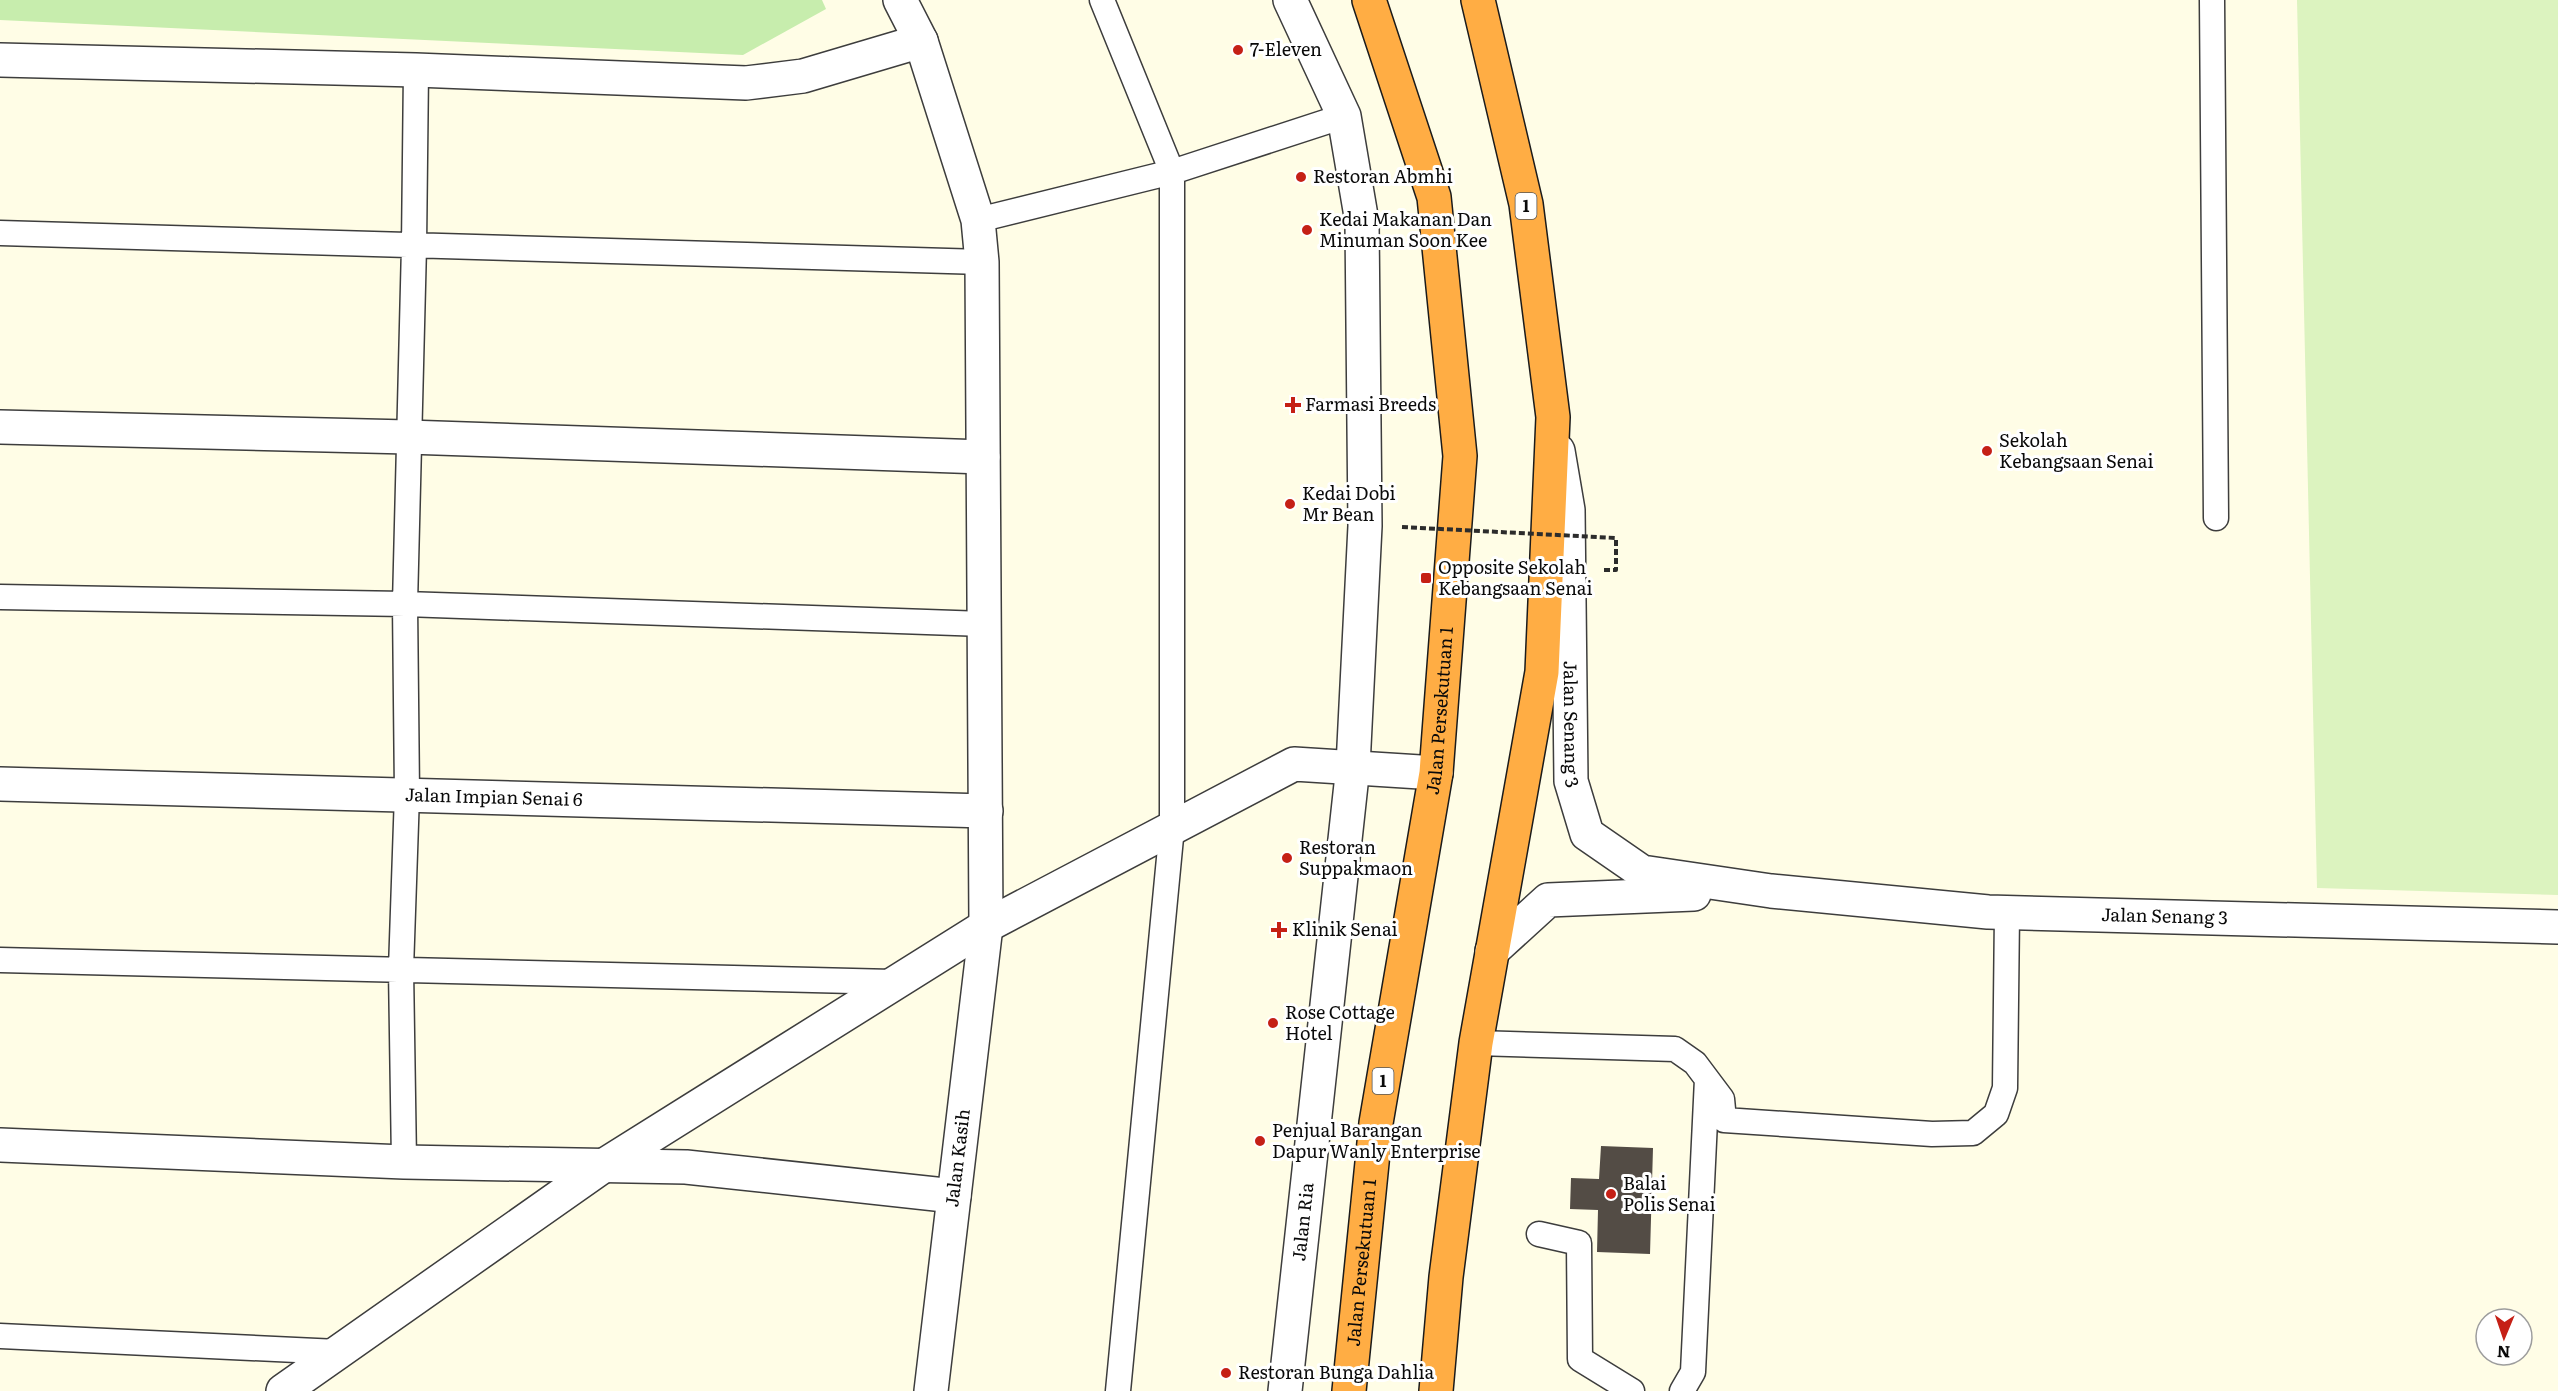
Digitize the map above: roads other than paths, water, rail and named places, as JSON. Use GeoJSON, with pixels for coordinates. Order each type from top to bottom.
{"type":"FeatureCollection","features":[{"type":"Feature","properties":{"kind":"highway","name":"Jalan Persekutuan 1"},"geometry":{"type":"LineString","coordinates":[[1349,1391],[1376,1123],[1436,772],[1460,456],[1434,196],[1369,0]]}},
{"type":"Feature","properties":{"kind":"highway","name":"1"},"geometry":{"type":"LineString","coordinates":[[1436,1391],[1446,1276],[1476,1043],[1542,672],[1552,417],[1526,204],[1478,0]]}},
{"type":"Feature","properties":{"kind":"street","name":"Jalan Ria"},"geometry":{"type":"LineString","coordinates":[[1285,1391],[1353,766],[1365,526],[1362,222],[1344,117],[1290,0]]}},
{"type":"Feature","properties":{"kind":"street","name":"Jalan Kasih"},"geometry":{"type":"LineString","coordinates":[[909,3],[978,220],[982,262],[986,926],[931,1391]]}},
{"type":"Feature","properties":{"kind":"street"},"geometry":{"type":"LineString","coordinates":[[0,60],[416,70],[746,83],[803,76],[921,41]]}},
{"type":"Feature","properties":{"kind":"street","name":"Jalan Senang 3"},"geometry":{"type":"LineString","coordinates":[[1552,417],[1568,510],[1571,781],[1587,834],[1642,872],[1771,891],[2007,913],[2558,927]]}},
{"type":"Feature","properties":{"kind":"street"},"geometry":{"type":"LineString","coordinates":[[0,427],[408,437],[983,457]]}},
{"type":"Feature","properties":{"kind":"street"},"geometry":{"type":"LineString","coordinates":[[283,1391],[603,1166],[893,982],[986,926],[1294,764],[1436,772]]}},
{"type":"Feature","properties":{"kind":"street","name":"Jalan Impian Senai 6"},"geometry":{"type":"LineString","coordinates":[[0,784],[986,811]]}},
{"type":"Feature","properties":{"kind":"street","name":"Jalan Senang 3"},"geometry":{"type":"LineString","coordinates":[[1492,951],[1548,900],[1771,891]]}},
{"type":"Feature","properties":{"kind":"street"},"geometry":{"type":"LineString","coordinates":[[0,1145],[404,1162],[686,1167],[954,1196]]}},
{"type":"Feature","properties":{"kind":"lane"},"geometry":{"type":"LineString","coordinates":[[1102,0],[1172,172],[1172,827],[1118,1391]]}},
{"type":"Feature","properties":{"kind":"lane"},"geometry":{"type":"LineString","coordinates":[[2212,0],[2216,518]]}},
{"type":"Feature","properties":{"kind":"lane"},"geometry":{"type":"LineString","coordinates":[[404,1162],[401,969],[407,795],[405,604],[416,70]]}},
{"type":"Feature","properties":{"kind":"lane"},"geometry":{"type":"LineString","coordinates":[[978,220],[1172,172],[1344,117]]}},
{"type":"Feature","properties":{"kind":"lane"},"geometry":{"type":"LineString","coordinates":[[0,233],[982,262]]}},
{"type":"Feature","properties":{"kind":"lane"},"geometry":{"type":"LineString","coordinates":[[0,597],[405,604],[984,624]]}},
{"type":"Feature","properties":{"kind":"lane"},"geometry":{"type":"LineString","coordinates":[[1476,1043],[1675,1048],[1695,1063],[1722,1099],[1725,1120],[1932,1134],[1973,1132],[1996,1114],[2006,1088],[2007,913]]}},
{"type":"Feature","properties":{"kind":"lane"},"geometry":{"type":"LineString","coordinates":[[0,960],[893,982]]}},
{"type":"Feature","properties":{"kind":"lane"},"geometry":{"type":"LineString","coordinates":[[1682,1391],[1692,1372],[1707,1079]]}},
{"type":"Feature","properties":{"kind":"lane"},"geometry":{"type":"LineString","coordinates":[[1539,1234],[1579,1243],[1580,1359],[1632,1391]]}},
{"type":"Feature","properties":{"kind":"lane"},"geometry":{"type":"LineString","coordinates":[[0,1336],[338,1352]]}},
{"type":"Feature","properties":{"kind":"place","name":"7-Eleven"},"geometry":{"type":"Point","coordinates":[1238,50]}},
{"type":"Feature","properties":{"kind":"place","name":"Restoran Abmhi"},"geometry":{"type":"Point","coordinates":[1301,177]}},
{"type":"Feature","properties":{"kind":"place","name":"Kedai Makanan Dan Minuman Soon Kee"},"geometry":{"type":"Point","coordinates":[1307,230]}},
{"type":"Feature","properties":{"kind":"place","name":"Farmasi Breeds"},"geometry":{"type":"Point","coordinates":[1293,405]}},
{"type":"Feature","properties":{"kind":"place","name":"Sekolah Kebangsaan Senai"},"geometry":{"type":"Point","coordinates":[1987,451]}},
{"type":"Feature","properties":{"kind":"place","name":"Kedai Dobi Mr Bean"},"geometry":{"type":"Point","coordinates":[1290,504]}},
{"type":"Feature","properties":{"kind":"place","name":"Opposite Sekolah Kebangsaan Senai"},"geometry":{"type":"Point","coordinates":[1426,578]}},
{"type":"Feature","properties":{"kind":"place","name":"Restoran Suppakmaon"},"geometry":{"type":"Point","coordinates":[1287,858]}},
{"type":"Feature","properties":{"kind":"place","name":"Klinik Senai"},"geometry":{"type":"Point","coordinates":[1279,930]}},
{"type":"Feature","properties":{"kind":"place","name":"Rose Cottage Hotel"},"geometry":{"type":"Point","coordinates":[1273,1023]}},
{"type":"Feature","properties":{"kind":"place","name":"Penjual Barangan Dapur Wanly Enterprise"},"geometry":{"type":"Point","coordinates":[1260,1141]}},
{"type":"Feature","properties":{"kind":"place","name":"Balai Polis Senai"},"geometry":{"type":"Point","coordinates":[1611,1194]}},
{"type":"Feature","properties":{"kind":"place","name":"Restoran Bunga Dahlia"},"geometry":{"type":"Point","coordinates":[1226,1373]}}]}
